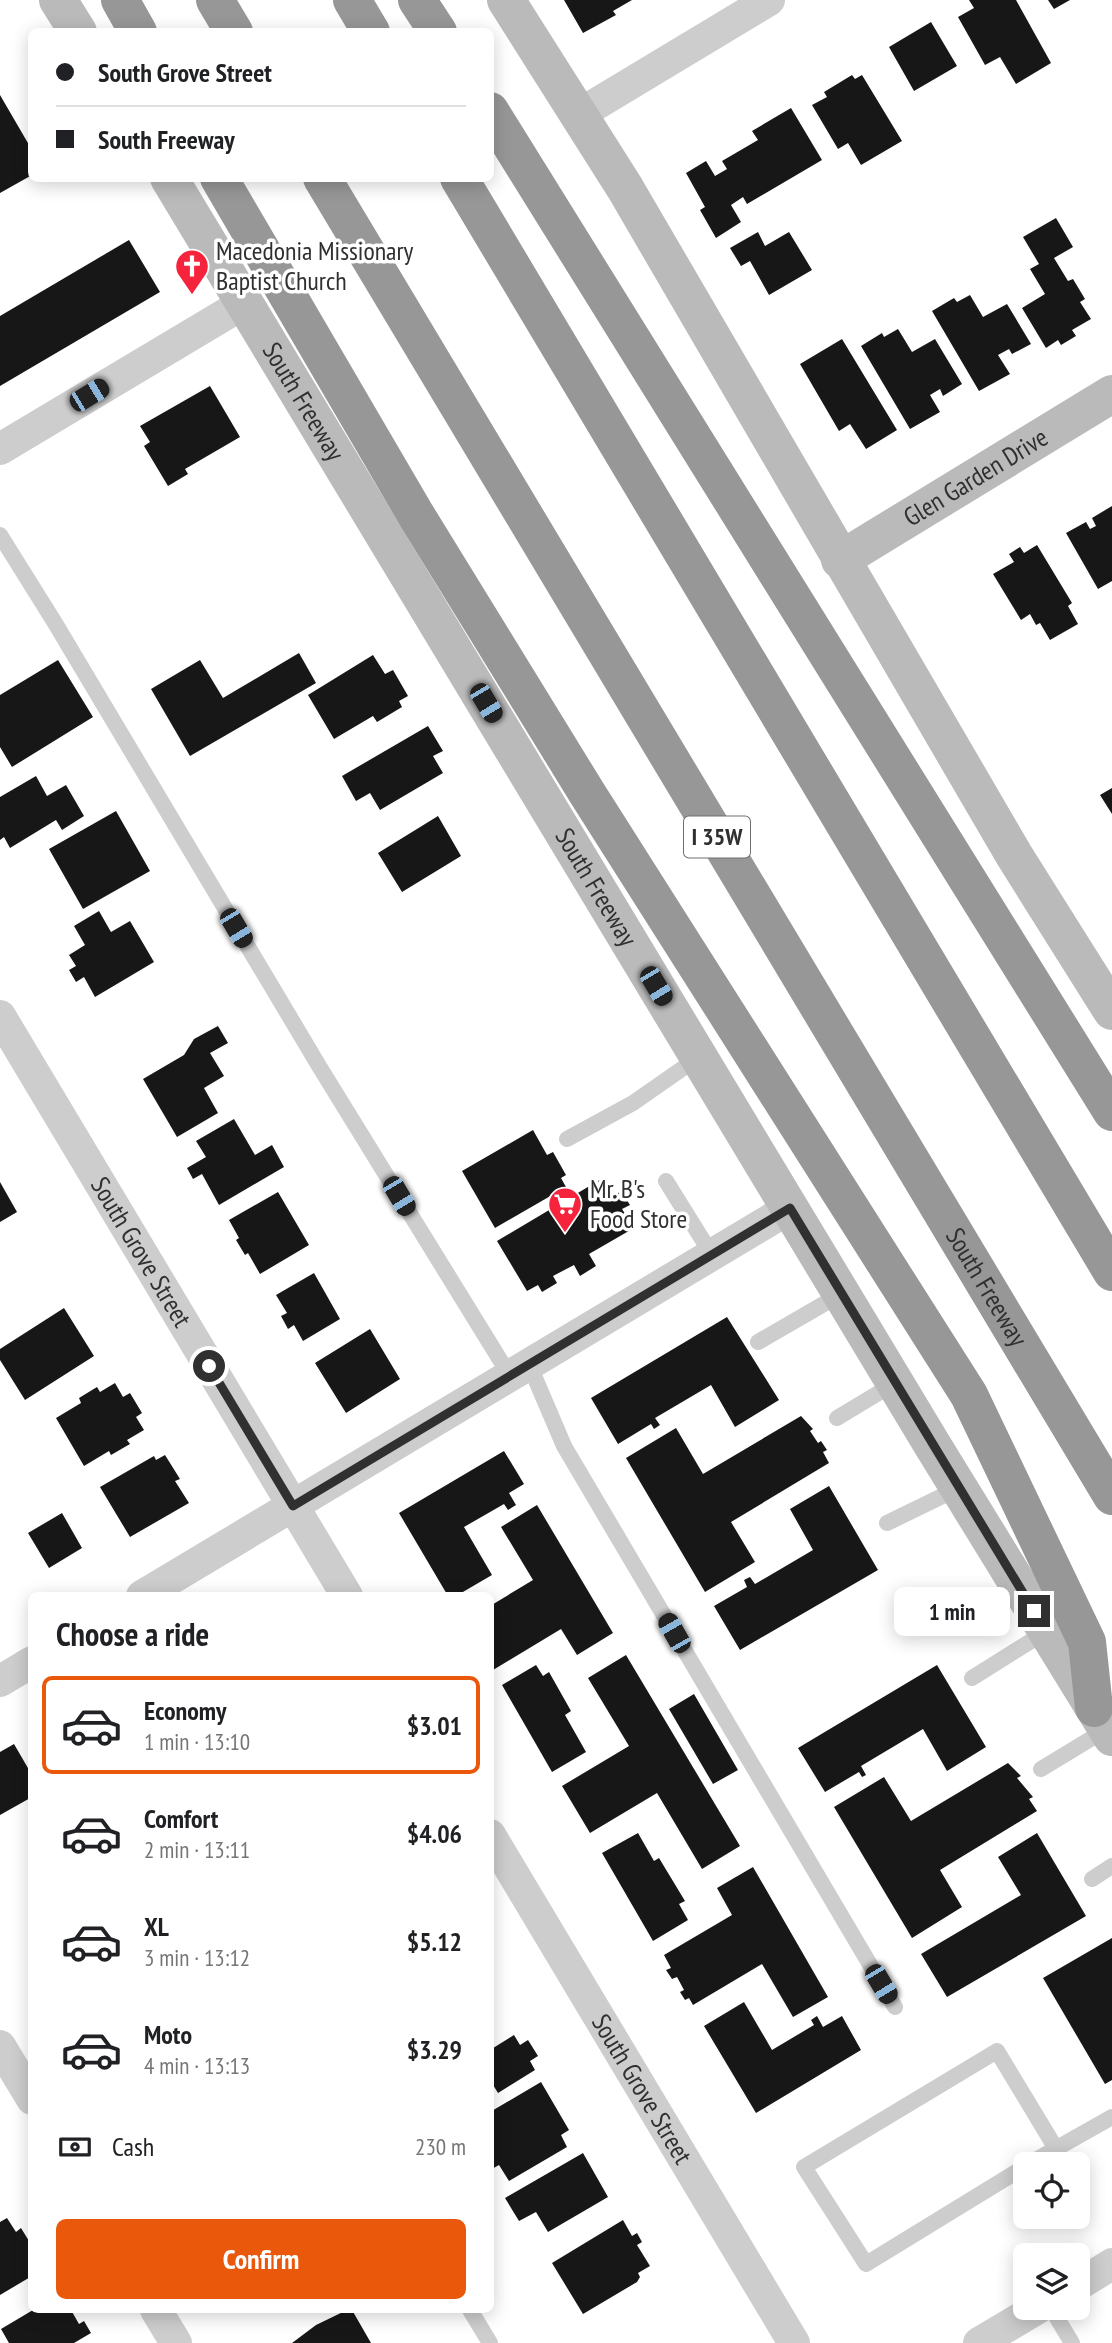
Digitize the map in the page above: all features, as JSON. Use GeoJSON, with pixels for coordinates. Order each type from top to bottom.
{"type":"FeatureCollection","features":[{"type":"Feature","properties":{"kind":"highway"},"geometry":{"type":"LineString","coordinates":[[120,0],[136,28]]}},
{"type":"Feature","properties":{"kind":"highway"},"geometry":{"type":"LineString","coordinates":[[215,0],[232,28]]}},
{"type":"Feature","properties":{"kind":"highway"},"geometry":{"type":"LineString","coordinates":[[352,0],[369,28]]}},
{"type":"Feature","properties":{"kind":"highway"},"geometry":{"type":"LineString","coordinates":[[417,0],[435,28]]}},
{"type":"Feature","properties":{"kind":"highway"},"geometry":{"type":"LineString","coordinates":[[494,117],[1112,1112]]}},
{"type":"Feature","properties":{"kind":"highway"},"geometry":{"type":"LineString","coordinates":[[221,182],[272,273],[437,550],[969,1395],[1087,1642],[1105,1725]]}},
{"type":"Feature","properties":{"kind":"highway","name":"South Freeway"},"geometry":{"type":"LineString","coordinates":[[324,182],[1112,1496]]}},
{"type":"Feature","properties":{"kind":"highway"},"geometry":{"type":"LineString","coordinates":[[461,182],[1112,1272]]}},
{"type":"Feature","properties":{"kind":"main road"},"geometry":{"type":"LineString","coordinates":[[58,0],[76,28]]}},
{"type":"Feature","properties":{"kind":"main road"},"geometry":{"type":"LineString","coordinates":[[506,0],[625,188],[1014,855],[1110,1005]]}},
{"type":"Feature","properties":{"kind":"main road","name":"South Freeway"},"geometry":{"type":"LineString","coordinates":[[171,182],[841,1294],[1105,1725]]}},
{"type":"Feature","properties":{"kind":"main road","name":"Glen Garden Drive"},"geometry":{"type":"LineString","coordinates":[[840,560],[1112,394]]}},
{"type":"Feature","properties":{"kind":"street"},"geometry":{"type":"LineString","coordinates":[[579,115],[769,0]]}},
{"type":"Feature","properties":{"kind":"street"},"geometry":{"type":"LineString","coordinates":[[0,449],[246,302]]}},
{"type":"Feature","properties":{"kind":"street","name":"South Grove Street"},"geometry":{"type":"LineString","coordinates":[[0,1016],[345,1592]]}},
{"type":"Feature","properties":{"kind":"street"},"geometry":{"type":"LineString","coordinates":[[149,1592],[790,1208]]}},
{"type":"Feature","properties":{"kind":"street"},"geometry":{"type":"LineString","coordinates":[[0,1681],[28,1664]]}},
{"type":"Feature","properties":{"kind":"street","name":"South Grove Street"},"geometry":{"type":"LineString","coordinates":[[494,1842],[794,2343]]}},
{"type":"Feature","properties":{"kind":"street"},"geometry":{"type":"LineString","coordinates":[[0,2046],[28,2092]]}},
{"type":"Feature","properties":{"kind":"street"},"geometry":{"type":"LineString","coordinates":[[1090,2278],[1112,2264]]}},
{"type":"Feature","properties":{"kind":"street"},"geometry":{"type":"LineString","coordinates":[[158,2313],[176,2343]]}},
{"type":"Feature","properties":{"kind":"street"},"geometry":{"type":"LineString","coordinates":[[979,2343],[1018,2320]]}},
{"type":"Feature","properties":{"kind":"lane"},"geometry":{"type":"LineString","coordinates":[[0,536],[55,623],[319,1066],[520,1370],[895,2007]]}},
{"type":"Feature","properties":{"kind":"lane"},"geometry":{"type":"LineString","coordinates":[[567,1139],[633,1103],[699,1057]]}},
{"type":"Feature","properties":{"kind":"lane"},"geometry":{"type":"LineString","coordinates":[[666,1181],[712,1255]]}},
{"type":"Feature","properties":{"kind":"lane"},"geometry":{"type":"LineString","coordinates":[[758,1342],[841,1294]]}},
{"type":"Feature","properties":{"kind":"lane"},"geometry":{"type":"LineString","coordinates":[[837,1419],[895,1383]]}},
{"type":"Feature","properties":{"kind":"lane"},"geometry":{"type":"LineString","coordinates":[[887,1523],[959,1488]]}},
{"type":"Feature","properties":{"kind":"lane"},"geometry":{"type":"LineString","coordinates":[[972,1678],[1047,1631]]}},
{"type":"Feature","properties":{"kind":"lane"},"geometry":{"type":"LineString","coordinates":[[1041,1769],[1105,1725]]}},
{"type":"Feature","properties":{"kind":"lane"},"geometry":{"type":"LineString","coordinates":[[1092,1879],[1112,1866]]}},
{"type":"Feature","properties":{"kind":"lane"},"geometry":{"type":"LineString","coordinates":[[1013,2173],[866,2264],[804,2167],[996,2051],[1055,2147]]}},
{"type":"Feature","properties":{"kind":"lane"},"geometry":{"type":"LineString","coordinates":[[1047,2152],[1112,2117]]}},
{"type":"Feature","properties":{"kind":"lane"},"geometry":{"type":"LineString","coordinates":[[472,2313],[490,2343]]}},
{"type":"Feature","properties":{"kind":"lane"},"geometry":{"type":"LineString","coordinates":[[1058,2320],[1072,2343]]}},
{"type":"Feature","properties":{"kind":"building"},"geometry":{"type":"Polygon","coordinates":[[[564,0],[632,0],[613,11],[616,15],[583,33],[564,0]]]}},
{"type":"Feature","properties":{"kind":"building"},"geometry":{"type":"Polygon","coordinates":[[[969,0],[1016,0],[1051,63],[1016,84],[1000,57],[985,65],[958,17],[974,8],[969,0]]]}},
{"type":"Feature","properties":{"kind":"building"},"geometry":{"type":"Polygon","coordinates":[[[1048,0],[1070,0],[1054,9],[1048,0]]]}},
{"type":"Feature","properties":{"kind":"building"},"geometry":{"type":"Polygon","coordinates":[[[931,22],[957,66],[914,91],[889,47],[931,22]]]}},
{"type":"Feature","properties":{"kind":"building"},"geometry":{"type":"Polygon","coordinates":[[[852,75],[855,79],[862,75],[902,141],[861,165],[848,143],[838,149],[812,105],[827,97],[824,92],[852,75]]]}},
{"type":"Feature","properties":{"kind":"building"},"geometry":{"type":"Polygon","coordinates":[[[0,95],[28,143],[28,177],[0,193],[0,95]]]}},
{"type":"Feature","properties":{"kind":"building"},"geometry":{"type":"Polygon","coordinates":[[[791,108],[822,160],[747,204],[743,197],[731,205],[741,222],[716,238],[700,210],[705,207],[686,173],[706,161],[715,176],[727,169],[722,161],[758,140],[752,131],[791,108]]]}},
{"type":"Feature","properties":{"kind":"building"},"geometry":{"type":"Polygon","coordinates":[[[1056,218],[1073,247],[1054,258],[1068,281],[1073,279],[1085,299],[1080,302],[1091,319],[1072,330],[1076,336],[1061,345],[1058,340],[1046,348],[1022,308],[1045,294],[1030,269],[1039,264],[1023,237],[1056,218]]]}},
{"type":"Feature","properties":{"kind":"building"},"geometry":{"type":"Polygon","coordinates":[[[758,232],[765,246],[789,232],[812,270],[769,295],[750,261],[741,266],[730,248],[758,232]]]}},
{"type":"Feature","properties":{"kind":"building"},"geometry":{"type":"Polygon","coordinates":[[[129,240],[160,292],[0,386],[0,316],[129,240]]]}},
{"type":"Feature","properties":{"kind":"building"},"geometry":{"type":"Polygon","coordinates":[[[970,295],[983,317],[1007,304],[1031,344],[1012,354],[1009,349],[998,355],[1010,374],[979,391],[932,311],[954,298],[957,302],[970,295]]]}},
{"type":"Feature","properties":{"kind":"building"},"geometry":{"type":"Polygon","coordinates":[[[898,329],[912,352],[935,339],[962,384],[943,396],[940,389],[930,395],[940,412],[910,429],[861,346],[882,333],[884,337],[898,329]]]}},
{"type":"Feature","properties":{"kind":"building"},"geometry":{"type":"Polygon","coordinates":[[[842,339],[897,430],[866,449],[850,424],[839,431],[800,364],[842,339]]]}},
{"type":"Feature","properties":{"kind":"building"},"geometry":{"type":"Polygon","coordinates":[[[210,386],[240,437],[185,469],[188,474],[168,486],[144,446],[150,442],[140,426],[210,386]]]}},
{"type":"Feature","properties":{"kind":"building"},"geometry":{"type":"Polygon","coordinates":[[[1112,506],[1112,581],[1098,589],[1066,533],[1086,522],[1090,529],[1096,526],[1092,518],[1112,506]]]}},
{"type":"Feature","properties":{"kind":"building"},"geometry":{"type":"Polygon","coordinates":[[[1037,545],[1072,603],[1068,606],[1078,624],[1050,640],[1040,623],[1036,625],[1030,614],[1021,620],[993,574],[1014,562],[1009,554],[1020,547],[1024,553],[1037,545]]]}},
{"type":"Feature","properties":{"kind":"building"},"geometry":{"type":"Polygon","coordinates":[[[299,653],[316,683],[190,756],[151,689],[200,660],[223,698],[299,653]]]}},
{"type":"Feature","properties":{"kind":"building"},"geometry":{"type":"Polygon","coordinates":[[[373,655],[385,674],[393,670],[408,696],[399,701],[402,707],[377,722],[373,716],[334,739],[308,695],[373,655]]]}},
{"type":"Feature","properties":{"kind":"building"},"geometry":{"type":"Polygon","coordinates":[[[58,660],[93,717],[12,767],[0,747],[0,695],[58,660]]]}},
{"type":"Feature","properties":{"kind":"building"},"geometry":{"type":"Polygon","coordinates":[[[428,726],[443,751],[433,756],[443,773],[380,810],[370,793],[356,801],[342,776],[428,726]]]}},
{"type":"Feature","properties":{"kind":"building"},"geometry":{"type":"Polygon","coordinates":[[[36,776],[47,796],[66,785],[84,816],[62,830],[56,820],[10,848],[4,837],[0,840],[0,797],[36,776]]]}},
{"type":"Feature","properties":{"kind":"building"},"geometry":{"type":"Polygon","coordinates":[[[1112,788],[1112,814],[1100,795],[1112,788]]]}},
{"type":"Feature","properties":{"kind":"building"},"geometry":{"type":"Polygon","coordinates":[[[116,811],[150,871],[83,909],[49,849],[116,811]]]}},
{"type":"Feature","properties":{"kind":"building"},"geometry":{"type":"Polygon","coordinates":[[[438,816],[461,856],[402,892],[378,853],[438,816]]]}},
{"type":"Feature","properties":{"kind":"building"},"geometry":{"type":"Polygon","coordinates":[[[99,911],[111,932],[130,921],[154,962],[95,997],[84,977],[76,982],[69,970],[76,966],[69,955],[85,945],[74,926],[99,911]]]}},
{"type":"Feature","properties":{"kind":"building"},"geometry":{"type":"Polygon","coordinates":[[[218,1026],[228,1043],[210,1053],[224,1076],[204,1088],[218,1113],[177,1137],[143,1079],[184,1055],[194,1039],[218,1026]]]}},
{"type":"Feature","properties":{"kind":"building"},"geometry":{"type":"Polygon","coordinates":[[[234,1119],[255,1155],[272,1145],[284,1167],[219,1205],[202,1174],[193,1179],[187,1168],[206,1157],[196,1141],[234,1119]]]}},
{"type":"Feature","properties":{"kind":"building"},"geometry":{"type":"Polygon","coordinates":[[[533,1130],[547,1155],[553,1152],[566,1175],[561,1178],[566,1187],[495,1228],[462,1171],[533,1130]]]}},
{"type":"Feature","properties":{"kind":"building","name":"Mr. B's Food Store"},"geometry":{"type":"Polygon","coordinates":[[[603,1178],[614,1196],[621,1191],[630,1205],[622,1209],[634,1228],[589,1254],[596,1266],[580,1276],[574,1265],[553,1276],[557,1283],[542,1292],[538,1285],[527,1291],[497,1241],[603,1178]]]}},
{"type":"Feature","properties":{"kind":"building"},"geometry":{"type":"Polygon","coordinates":[[[0,1182],[17,1212],[0,1222],[0,1182]]]}},
{"type":"Feature","properties":{"kind":"building"},"geometry":{"type":"Polygon","coordinates":[[[278,1192],[309,1245],[260,1274],[248,1253],[245,1255],[236,1240],[239,1238],[229,1220],[278,1192]]]}},
{"type":"Feature","properties":{"kind":"building"},"geometry":{"type":"Polygon","coordinates":[[[314,1273],[340,1319],[303,1341],[294,1325],[288,1329],[281,1316],[287,1313],[276,1295],[314,1273]]]}},
{"type":"Feature","properties":{"kind":"building"},"geometry":{"type":"Polygon","coordinates":[[[64,1308],[94,1356],[25,1400],[0,1360],[0,1349],[64,1308]]]}},
{"type":"Feature","properties":{"kind":"building"},"geometry":{"type":"Polygon","coordinates":[[[727,1317],[779,1400],[735,1427],[711,1385],[655,1418],[660,1425],[654,1429],[651,1424],[618,1444],[591,1398],[727,1317]]]}},
{"type":"Feature","properties":{"kind":"building"},"geometry":{"type":"Polygon","coordinates":[[[370,1329],[400,1379],[346,1413],[315,1363],[370,1329]]]}},
{"type":"Feature","properties":{"kind":"building"},"geometry":{"type":"Polygon","coordinates":[[[115,1383],[123,1397],[130,1393],[142,1413],[136,1417],[144,1430],[127,1440],[130,1444],[111,1455],[109,1451],[84,1466],[56,1418],[81,1403],[79,1398],[97,1387],[100,1392],[115,1383]]]}},
{"type":"Feature","properties":{"kind":"building"},"geometry":{"type":"Polygon","coordinates":[[[801,1416],[813,1429],[810,1431],[818,1443],[821,1441],[827,1450],[823,1452],[829,1463],[731,1522],[755,1562],[705,1592],[626,1458],[676,1428],[703,1474],[801,1416]]]}},
{"type":"Feature","properties":{"kind":"building"},"geometry":{"type":"Polygon","coordinates":[[[504,1451],[524,1484],[509,1493],[516,1505],[508,1510],[504,1504],[464,1527],[492,1575],[463,1592],[446,1592],[399,1513],[504,1451]]]}},
{"type":"Feature","properties":{"kind":"building"},"geometry":{"type":"Polygon","coordinates":[[[165,1455],[180,1479],[175,1481],[189,1503],[130,1537],[100,1487],[154,1456],[156,1460],[165,1455]]]}},
{"type":"Feature","properties":{"kind":"building"},"geometry":{"type":"Polygon","coordinates":[[[829,1486],[878,1570],[740,1650],[714,1606],[747,1587],[744,1580],[750,1577],[755,1584],[813,1550],[790,1509],[829,1486]]]}},
{"type":"Feature","properties":{"kind":"building"},"geometry":{"type":"Polygon","coordinates":[[[537,1505],[613,1633],[577,1655],[561,1629],[494,1669],[494,1604],[533,1580],[501,1527],[537,1505]]]}},
{"type":"Feature","properties":{"kind":"building"},"geometry":{"type":"Polygon","coordinates":[[[62,1513],[82,1548],[49,1568],[28,1533],[62,1513]]]}},
{"type":"Feature","properties":{"kind":"building"},"geometry":{"type":"Polygon","coordinates":[[[626,1655],[740,1846],[702,1869],[657,1793],[590,1833],[562,1786],[629,1746],[588,1678],[626,1655]]]}},
{"type":"Feature","properties":{"kind":"building"},"geometry":{"type":"Polygon","coordinates":[[[536,1665],[543,1676],[549,1672],[571,1711],[565,1715],[586,1752],[552,1772],[502,1685],[536,1665]]]}},
{"type":"Feature","properties":{"kind":"building"},"geometry":{"type":"Polygon","coordinates":[[[937,1665],[986,1747],[947,1771],[923,1729],[861,1766],[866,1775],[862,1777],[859,1772],[825,1792],[798,1748],[937,1665]]]}},
{"type":"Feature","properties":{"kind":"building"},"geometry":{"type":"Polygon","coordinates":[[[694,1694],[738,1770],[713,1784],[669,1709],[694,1694]]]}},
{"type":"Feature","properties":{"kind":"building"},"geometry":{"type":"Polygon","coordinates":[[[14,1744],[28,1768],[28,1799],[0,1815],[0,1752],[14,1744]]]}},
{"type":"Feature","properties":{"kind":"building"},"geometry":{"type":"Polygon","coordinates":[[[1008,1763],[1021,1776],[1017,1778],[1033,1797],[1029,1799],[1037,1811],[940,1870],[962,1907],[912,1938],[834,1807],[884,1777],[911,1821],[1008,1763]]]}},
{"type":"Feature","properties":{"kind":"building"},"geometry":{"type":"Polygon","coordinates":[[[638,1833],[654,1861],[659,1858],[685,1901],[679,1904],[688,1920],[653,1941],[602,1853],[638,1833]]]}},
{"type":"Feature","properties":{"kind":"building"},"geometry":{"type":"Polygon","coordinates":[[[1037,1833],[1086,1916],[947,1997],[921,1954],[1021,1895],[998,1857],[1037,1833]]]}},
{"type":"Feature","properties":{"kind":"building"},"geometry":{"type":"Polygon","coordinates":[[[753,1867],[828,1997],[793,2017],[762,1964],[693,2005],[689,1998],[685,2000],[680,1992],[684,1990],[677,1977],[672,1979],[666,1970],[671,1968],[664,1955],[732,1915],[717,1888],[753,1867]]]}},
{"type":"Feature","properties":{"kind":"building"},"geometry":{"type":"Polygon","coordinates":[[[1112,1938],[1112,2080],[1105,2084],[1043,1978],[1112,1938]]]}},
{"type":"Feature","properties":{"kind":"building"},"geometry":{"type":"Polygon","coordinates":[[[744,2002],[772,2050],[814,2025],[811,2020],[817,2016],[823,2027],[842,2016],[861,2050],[756,2113],[704,2026],[744,2002]]]}},
{"type":"Feature","properties":{"kind":"building"},"geometry":{"type":"Polygon","coordinates":[[[514,2035],[520,2045],[528,2040],[538,2056],[530,2061],[535,2070],[498,2093],[494,2086],[494,2048],[514,2035]]]}},
{"type":"Feature","properties":{"kind":"building"},"geometry":{"type":"Polygon","coordinates":[[[541,2082],[569,2130],[561,2135],[567,2147],[509,2181],[499,2165],[494,2168],[494,2110],[541,2082]]]}},
{"type":"Feature","properties":{"kind":"building"},"geometry":{"type":"Polygon","coordinates":[[[583,2153],[608,2197],[548,2232],[536,2212],[519,2221],[505,2198],[583,2153]]]}},
{"type":"Feature","properties":{"kind":"building"},"geometry":{"type":"Polygon","coordinates":[[[7,2218],[16,2232],[21,2228],[28,2239],[28,2278],[0,2295],[0,2222],[7,2218]]]}},
{"type":"Feature","properties":{"kind":"building"},"geometry":{"type":"Polygon","coordinates":[[[623,2220],[632,2236],[637,2233],[642,2242],[637,2245],[650,2266],[638,2273],[640,2277],[637,2282],[583,2314],[552,2263],[623,2220]]]}},
{"type":"Feature","properties":{"kind":"building"},"geometry":{"type":"Polygon","coordinates":[[[28,2313],[73,2313],[79,2324],[84,2321],[91,2333],[74,2343],[9,2343],[1,2329],[28,2313]]]}},
{"type":"Feature","properties":{"kind":"building"},"geometry":{"type":"Polygon","coordinates":[[[341,2313],[354,2313],[371,2343],[292,2343],[316,2325],[341,2313]]]}},
{"type":"Feature","properties":{"kind":"place","name":"Macedonia Missionary Baptist Church"},"geometry":{"type":"Point","coordinates":[192,296]}},
{"type":"Feature","properties":{"kind":"place","name":"Mr. B's Food Store"},"geometry":{"type":"Point","coordinates":[565,1234]}},
{"type":"Feature","properties":{"kind":"route"},"geometry":{"type":"LineString","coordinates":[[209,1366],[293,1506],[790,1208],[1034,1611]]}}]}
